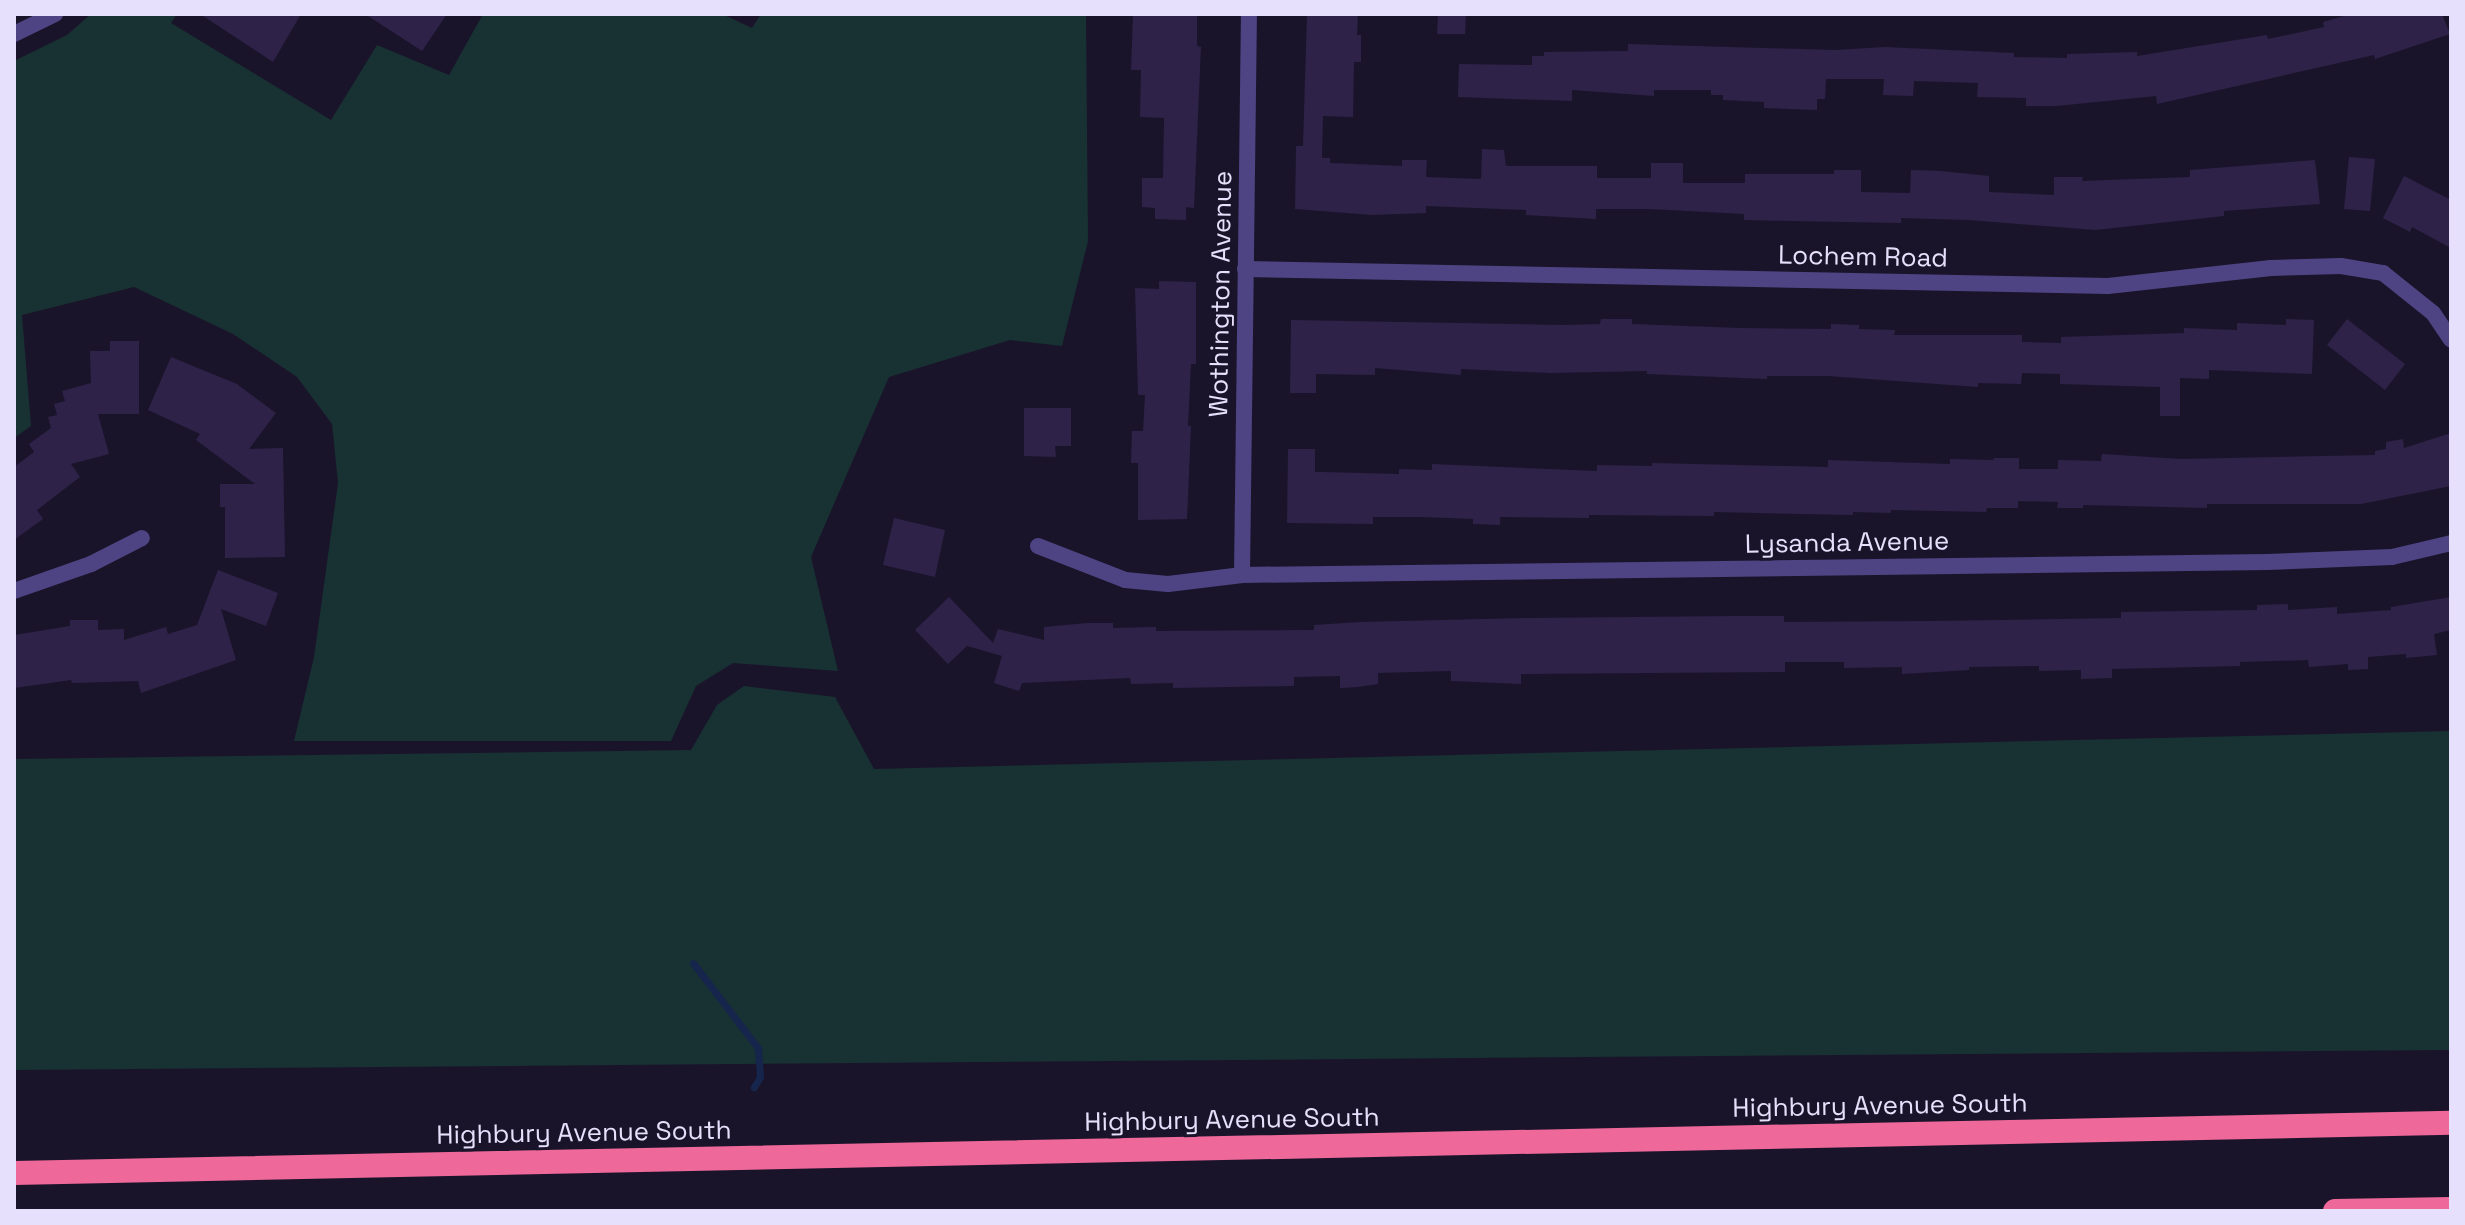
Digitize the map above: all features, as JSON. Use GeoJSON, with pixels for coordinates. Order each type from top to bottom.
{"type":"FeatureCollection","features":[{"type":"Feature","properties":{"kind":"highway","name":"Highbury Avenue South"},"geometry":{"type":"LineString","coordinates":[[14,1173],[2451,1123]]}},
{"type":"Feature","properties":{"kind":"highway"},"geometry":{"type":"LineString","coordinates":[[2335,1211],[2451,1209]]}},
{"type":"Feature","properties":{"kind":"street"},"geometry":{"type":"LineString","coordinates":[[14,34],[55,14]]}},
{"type":"Feature","properties":{"kind":"street","name":"Wothington Avenue"},"geometry":{"type":"LineString","coordinates":[[1242,575],[1249,14]]}},
{"type":"Feature","properties":{"kind":"street","name":"Lochem Road"},"geometry":{"type":"LineString","coordinates":[[1245,269],[2108,286],[2271,268],[2341,266],[2383,273],[2433,313],[2451,340]]}},
{"type":"Feature","properties":{"kind":"street"},"geometry":{"type":"LineString","coordinates":[[14,591],[91,564],[142,538]]}},
{"type":"Feature","properties":{"kind":"street","name":"Lysanda Avenue"},"geometry":{"type":"LineString","coordinates":[[1038,546],[1125,580],[1168,584],[1242,575],[2267,562],[2392,557],[2451,543]]}},
{"type":"Feature","properties":{"kind":"green space"},"geometry":{"type":"Polygon","coordinates":[[[91,14],[177,14],[171,23],[331,120],[377,45],[449,75],[483,14],[722,14],[752,28],[761,14],[1086,14],[1088,241],[1062,346],[1010,340],[889,377],[811,557],[838,671],[733,663],[696,686],[671,741],[294,741],[314,657],[338,483],[332,424],[297,377],[233,334],[134,287],[22,315],[31,426],[14,438],[14,61],[67,35],[91,14]]]}},
{"type":"Feature","properties":{"kind":"green space"},"geometry":{"type":"Polygon","coordinates":[[[744,686],[835,697],[874,769],[2451,731],[2451,1050],[14,1070],[14,759],[691,750],[717,705],[744,686]]]}},
{"type":"Feature","properties":{"kind":"building"},"geometry":{"type":"Polygon","coordinates":[[[200,14],[301,14],[273,62],[200,14]]]}},
{"type":"Feature","properties":{"kind":"building"},"geometry":{"type":"Polygon","coordinates":[[[365,14],[447,14],[422,51],[365,14]]]}},
{"type":"Feature","properties":{"kind":"building"},"geometry":{"type":"Polygon","coordinates":[[[1133,14],[1197,14],[1197,46],[1201,47],[1194,208],[1186,207],[1186,220],[1155,219],[1155,208],[1142,207],[1142,178],[1163,178],[1164,118],[1140,117],[1141,70],[1131,70],[1133,14]]]}},
{"type":"Feature","properties":{"kind":"building"},"geometry":{"type":"Polygon","coordinates":[[[1307,14],[1358,14],[1361,62],[1354,62],[1353,117],[1323,116],[1322,158],[1330,158],[1330,163],[1402,166],[1402,160],[1427,160],[1426,177],[1481,179],[1482,149],[1504,150],[1506,166],[1597,166],[1597,178],[1651,178],[1651,163],[1683,163],[1683,183],[1745,183],[1745,174],[1834,174],[1834,170],[1861,170],[1861,192],[1910,193],[1911,170],[1941,171],[1989,176],[1989,192],[2054,195],[2054,177],[2083,177],[2082,181],[2190,177],[2190,170],[2315,160],[2320,204],[2224,211],[2224,216],[2095,230],[1901,218],[1901,223],[1744,220],[1744,214],[1650,209],[1596,209],[1596,219],[1526,215],[1526,210],[1426,206],[1426,213],[1372,215],[1295,209],[1296,146],[1303,146],[1307,14]]]}},
{"type":"Feature","properties":{"kind":"building"},"geometry":{"type":"Polygon","coordinates":[[[1438,14],[1466,14],[1465,34],[1437,34],[1438,14]]]}},
{"type":"Feature","properties":{"kind":"building"},"geometry":{"type":"Polygon","coordinates":[[[2351,14],[2442,14],[2450,34],[2375,59],[2374,55],[2157,104],[2156,96],[2026,106],[2026,98],[1977,97],[1978,83],[1914,81],[1913,96],[1883,95],[1884,79],[1826,79],[1825,99],[1817,99],[1817,110],[1764,108],[1764,102],[1723,100],[1723,95],[1711,95],[1711,90],[1654,90],[1654,96],[1572,90],[1572,101],[1458,97],[1459,64],[1532,65],[1532,56],[1544,56],[1544,52],[1628,51],[1628,44],[1835,50],[1885,47],[2067,58],[2067,54],[2137,52],[2137,56],[2267,35],[2268,39],[2324,27],[2323,22],[2351,14]]]}},
{"type":"Feature","properties":{"kind":"building"},"geometry":{"type":"Polygon","coordinates":[[[2349,157],[2375,159],[2370,211],[2344,209],[2349,157]]]}},
{"type":"Feature","properties":{"kind":"building"},"geometry":{"type":"Polygon","coordinates":[[[2404,176],[2451,200],[2451,248],[2412,227],[2410,232],[2383,218],[2404,176]]]}},
{"type":"Feature","properties":{"kind":"building"},"geometry":{"type":"Polygon","coordinates":[[[1159,281],[1196,282],[1196,364],[1191,364],[1187,519],[1138,520],[1138,463],[1131,463],[1132,431],[1143,431],[1145,395],[1138,395],[1135,288],[1159,289],[1159,281]]]}},
{"type":"Feature","properties":{"kind":"building"},"geometry":{"type":"Polygon","coordinates":[[[1601,319],[1632,319],[1632,324],[1740,328],[1831,329],[1831,324],[1859,325],[1859,329],[1895,330],[1894,335],[2022,335],[2022,342],[2061,343],[2061,337],[2184,333],[2184,328],[2237,330],[2237,323],[2286,325],[2286,319],[2314,320],[2312,374],[2209,370],[2209,379],[2180,378],[2180,416],[2160,416],[2160,387],[2060,384],[2060,374],[2022,373],[2021,384],[1978,383],[1978,387],[1828,376],[1767,376],[1767,379],[1647,374],[1647,371],[1550,373],[1461,369],[1461,375],[1375,368],[1375,375],[1316,374],[1316,393],[1290,393],[1291,320],[1562,325],[1600,324],[1601,319]]]}},
{"type":"Feature","properties":{"kind":"building"},"geometry":{"type":"Polygon","coordinates":[[[2347,319],[2405,364],[2385,390],[2327,345],[2347,319]]]}},
{"type":"Feature","properties":{"kind":"building"},"geometry":{"type":"Polygon","coordinates":[[[110,341],[139,341],[139,414],[98,414],[109,454],[71,464],[80,477],[37,510],[43,519],[14,540],[14,467],[34,452],[29,444],[51,428],[48,417],[57,415],[54,404],[65,401],[62,391],[91,383],[90,351],[110,351],[110,341]]]}},
{"type":"Feature","properties":{"kind":"building"},"geometry":{"type":"Polygon","coordinates":[[[171,357],[237,384],[276,413],[249,449],[283,448],[285,557],[225,558],[225,507],[220,507],[220,484],[255,484],[196,440],[200,434],[148,410],[171,357]]]}},
{"type":"Feature","properties":{"kind":"building"},"geometry":{"type":"Polygon","coordinates":[[[1024,408],[1071,408],[1071,446],[1055,446],[1056,457],[1024,456],[1024,408]]]}},
{"type":"Feature","properties":{"kind":"building"},"geometry":{"type":"Polygon","coordinates":[[[2451,433],[2451,486],[2361,504],[2207,504],[2207,508],[2083,505],[2083,508],[2057,508],[2058,502],[2018,501],[2018,508],[1987,508],[1986,512],[1891,510],[1891,513],[1853,512],[1853,515],[1714,512],[1714,516],[1500,517],[1500,525],[1473,524],[1473,519],[1423,517],[1373,517],[1373,524],[1287,523],[1288,449],[1315,449],[1315,472],[1399,474],[1399,469],[1432,470],[1432,464],[1597,471],[1597,465],[1652,466],[1652,463],[1828,467],[1828,460],[1950,464],[1950,459],[1994,458],[2019,458],[2019,469],[2058,469],[2058,460],[2101,461],[2102,454],[2181,459],[2375,455],[2375,451],[2386,449],[2386,442],[2403,439],[2404,448],[2451,433]]]}},
{"type":"Feature","properties":{"kind":"building"},"geometry":{"type":"Polygon","coordinates":[[[894,518],[945,530],[935,577],[883,565],[894,518]]]}},
{"type":"Feature","properties":{"kind":"building"},"geometry":{"type":"Polygon","coordinates":[[[218,570],[278,593],[266,626],[221,609],[236,660],[141,693],[138,681],[72,683],[71,680],[14,688],[14,635],[70,626],[70,620],[98,620],[98,630],[124,629],[124,640],[166,627],[168,634],[197,625],[218,570]]]}},
{"type":"Feature","properties":{"kind":"building"},"geometry":{"type":"Polygon","coordinates":[[[949,597],[993,643],[998,629],[1044,640],[1044,627],[1087,623],[1113,623],[1113,628],[1156,627],[1156,631],[1314,630],[1314,625],[1360,622],[1528,618],[1784,616],[1784,622],[1932,621],[2121,618],[2121,612],[2257,610],[2257,605],[2288,604],[2288,610],[2337,607],[2337,614],[2391,610],[2391,607],[2451,597],[2451,630],[2434,634],[2437,655],[2368,657],[2368,669],[2348,670],[2348,664],[2309,667],[2308,660],[2240,662],[2240,666],[2112,669],[2112,678],[2081,679],[2081,670],[2039,671],[2039,666],[1969,667],[1969,670],[1902,674],[1902,667],[1844,668],[1844,662],[1785,662],[1785,672],[1521,674],[1521,684],[1451,681],[1451,671],[1378,673],[1378,684],[1340,688],[1340,676],[1294,677],[1294,686],[1173,688],[1173,683],[1131,684],[1130,678],[1022,683],[1019,691],[994,683],[1002,656],[967,646],[948,664],[915,630],[949,597]]]}},
{"type":"Feature","properties":{"kind":"waterway"},"geometry":{"type":"LineString","coordinates":[[693,963],[758,1048],[760,1077],[754,1087]]}}]}
